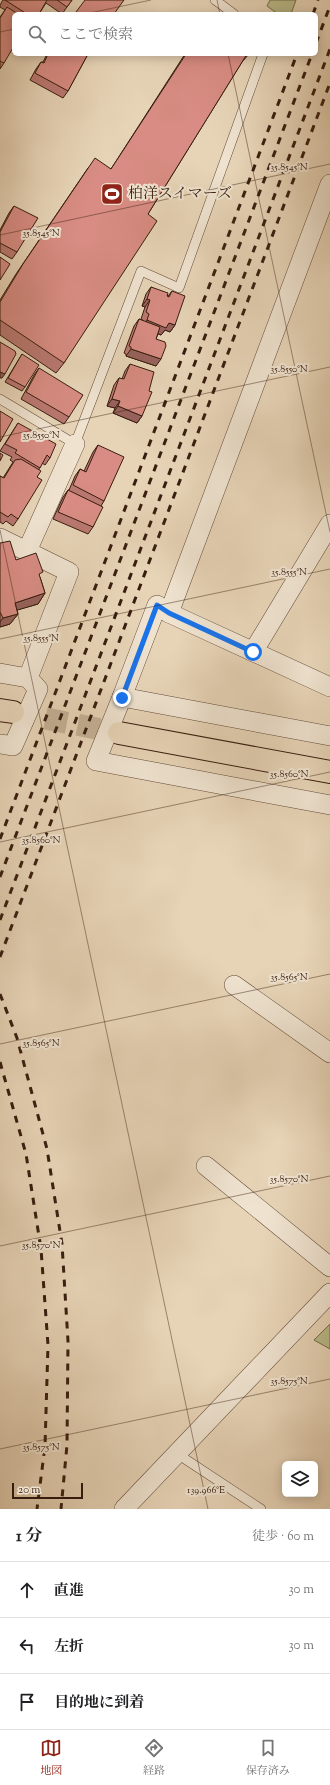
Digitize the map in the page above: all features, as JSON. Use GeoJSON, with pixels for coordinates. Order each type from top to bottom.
{"type":"FeatureCollection","features":[{"type":"Feature","properties":{"kind":"main road"},"geometry":{"type":"LineString","coordinates":[[119,733],[330,772]]}},
{"type":"Feature","properties":{"kind":"street"},"geometry":{"type":"LineString","coordinates":[[169,613],[330,184]]}},
{"type":"Feature","properties":{"kind":"street"},"geometry":{"type":"LineString","coordinates":[[27,551],[75,444]]}},
{"type":"Feature","properties":{"kind":"street"},"geometry":{"type":"LineString","coordinates":[[253,652],[330,524]]}},
{"type":"Feature","properties":{"kind":"street"},"geometry":{"type":"LineString","coordinates":[[0,538],[69,572],[28,678]]}},
{"type":"Feature","properties":{"kind":"street"},"geometry":{"type":"LineString","coordinates":[[330,687],[169,613],[157,605],[122,698],[96,761],[330,805]]}},
{"type":"Feature","properties":{"kind":"street"},"geometry":{"type":"LineString","coordinates":[[0,673],[28,678],[38,689],[13,746],[0,744]]}},
{"type":"Feature","properties":{"kind":"street"},"geometry":{"type":"LineString","coordinates":[[122,698],[330,736]]}},
{"type":"Feature","properties":{"kind":"street"},"geometry":{"type":"LineString","coordinates":[[234,984],[330,1054]]}},
{"type":"Feature","properties":{"kind":"street"},"geometry":{"type":"LineString","coordinates":[[206,1166],[330,1267]]}},
{"type":"Feature","properties":{"kind":"street"},"geometry":{"type":"LineString","coordinates":[[124,1509],[330,1293]]}},
{"type":"Feature","properties":{"kind":"lane"},"geometry":{"type":"LineString","coordinates":[[215,0],[231,12]]}},
{"type":"Feature","properties":{"kind":"lane"},"geometry":{"type":"LineString","coordinates":[[0,399],[75,444],[141,271],[179,288],[262,56]]}},
{"type":"Feature","properties":{"kind":"lane"},"geometry":{"type":"LineString","coordinates":[[176,1454],[261,1509]]}},
{"type":"Feature","properties":{"kind":"green space"},"geometry":{"type":"Polygon","coordinates":[[[270,0],[296,0],[292,12],[275,12],[267,6],[270,0]]]}},
{"type":"Feature","properties":{"kind":"green space"},"geometry":{"type":"Polygon","coordinates":[[[330,1324],[330,1349],[314,1340],[330,1324]]]}},
{"type":"Feature","properties":{"kind":"building"},"geometry":{"type":"Polygon","coordinates":[[[5,0],[47,0],[40,12],[24,12],[5,0]]]}},
{"type":"Feature","properties":{"kind":"building"},"geometry":{"type":"Polygon","coordinates":[[[57,0],[72,0],[67,7],[57,0]]]}},
{"type":"Feature","properties":{"kind":"building"},"geometry":{"type":"Polygon","coordinates":[[[85,0],[124,0],[115,12],[76,12],[85,0]]]}},
{"type":"Feature","properties":{"kind":"building"},"geometry":{"type":"Polygon","coordinates":[[[7,7],[15,12],[12,12],[12,49],[4,63],[0,61],[0,18],[7,7]]]}},
{"type":"Feature","properties":{"kind":"building"},"geometry":{"type":"Polygon","coordinates":[[[47,56],[87,56],[68,91],[35,73],[41,62],[44,63],[47,56]]]}},
{"type":"Feature","properties":{"kind":"building"},"geometry":{"type":"Polygon","coordinates":[[[185,56],[246,56],[148,214],[157,221],[64,363],[0,320],[0,302],[23,264],[95,158],[111,169],[185,56]]]}},
{"type":"Feature","properties":{"kind":"building"},"geometry":{"type":"Polygon","coordinates":[[[14,206],[38,218],[17,252],[0,243],[0,232],[14,206]]]}},
{"type":"Feature","properties":{"kind":"building"},"geometry":{"type":"Polygon","coordinates":[[[0,257],[10,264],[0,280],[0,257]]]}},
{"type":"Feature","properties":{"kind":"building"},"geometry":{"type":"Polygon","coordinates":[[[151,287],[168,293],[167,296],[169,297],[172,291],[185,296],[175,325],[169,323],[166,328],[147,320],[149,314],[146,312],[150,300],[147,299],[151,287]]]}},
{"type":"Feature","properties":{"kind":"building"},"geometry":{"type":"Polygon","coordinates":[[[139,319],[160,327],[156,339],[165,342],[166,346],[161,359],[131,349],[129,346],[139,319]]]}},
{"type":"Feature","properties":{"kind":"building"},"geometry":{"type":"Polygon","coordinates":[[[0,342],[15,351],[16,354],[5,374],[0,372],[0,342]]]}},
{"type":"Feature","properties":{"kind":"building"},"geometry":{"type":"Polygon","coordinates":[[[22,354],[39,365],[25,387],[8,378],[22,354]]]}},
{"type":"Feature","properties":{"kind":"building"},"geometry":{"type":"Polygon","coordinates":[[[130,364],[154,372],[149,391],[152,392],[142,416],[118,406],[120,401],[112,399],[119,378],[124,379],[130,364]]]}},
{"type":"Feature","properties":{"kind":"building"},"geometry":{"type":"Polygon","coordinates":[[[39,368],[83,395],[69,417],[26,392],[39,368]]]}},
{"type":"Feature","properties":{"kind":"building"},"geometry":{"type":"Polygon","coordinates":[[[0,411],[13,419],[0,442],[0,411]]]}},
{"type":"Feature","properties":{"kind":"building"},"geometry":{"type":"Polygon","coordinates":[[[18,423],[56,444],[50,458],[47,455],[40,468],[15,453],[17,450],[5,444],[18,423]]]}},
{"type":"Feature","properties":{"kind":"building"},"geometry":{"type":"Polygon","coordinates":[[[98,445],[124,457],[104,501],[73,485],[80,469],[86,472],[98,445]]]}},
{"type":"Feature","properties":{"kind":"building"},"geometry":{"type":"Polygon","coordinates":[[[0,453],[3,455],[0,461],[0,453]]]}},
{"type":"Feature","properties":{"kind":"building"},"geometry":{"type":"Polygon","coordinates":[[[21,459],[41,471],[37,477],[42,480],[18,519],[11,514],[8,517],[0,512],[0,476],[4,478],[15,460],[21,459]]]}},
{"type":"Feature","properties":{"kind":"building"},"geometry":{"type":"Polygon","coordinates":[[[68,490],[103,507],[93,527],[58,512],[68,490]]]}},
{"type":"Feature","properties":{"kind":"building"},"geometry":{"type":"Polygon","coordinates":[[[10,541],[16,560],[36,553],[43,572],[39,574],[45,593],[15,603],[18,614],[3,618],[0,612],[0,543],[10,541]]]}},
{"type":"Feature","properties":{"kind":"tunnel"},"geometry":{"type":"LineString","coordinates":[[13,712],[119,733]]}},
{"type":"Feature","properties":{"kind":"railway"},"geometry":{"type":"LineString","coordinates":[[314,12],[318,0]]}},
{"type":"Feature","properties":{"kind":"railway"},"geometry":{"type":"LineString","coordinates":[[318,38],[330,6]]}},
{"type":"Feature","properties":{"kind":"railway"},"geometry":{"type":"LineString","coordinates":[[0,920],[330,49]]}},
{"type":"Feature","properties":{"kind":"railway"},"geometry":{"type":"LineString","coordinates":[[0,839],[296,56]]}},
{"type":"Feature","properties":{"kind":"railway"},"geometry":{"type":"LineString","coordinates":[[0,877],[311,56]]}},
{"type":"Feature","properties":{"kind":"railway"},"geometry":{"type":"LineString","coordinates":[[0,957],[330,83]]}},
{"type":"Feature","properties":{"kind":"railway"},"geometry":{"type":"LineString","coordinates":[[0,994],[17,1038],[47,1149],[62,1244],[68,1341],[67,1445],[61,1509]]}},
{"type":"Feature","properties":{"kind":"railway"},"geometry":{"type":"LineString","coordinates":[[0,1062],[26,1154],[41,1249],[48,1345],[45,1446],[37,1509]]}},
{"type":"Feature","properties":{"kind":"place","name":"柏洋スイマーズ"},"geometry":{"type":"Point","coordinates":[112,194]}},
{"type":"Feature","properties":{"kind":"route"},"geometry":{"type":"LineString","coordinates":[[122,698],[157,605],[169,613],[253,652]]}}]}
